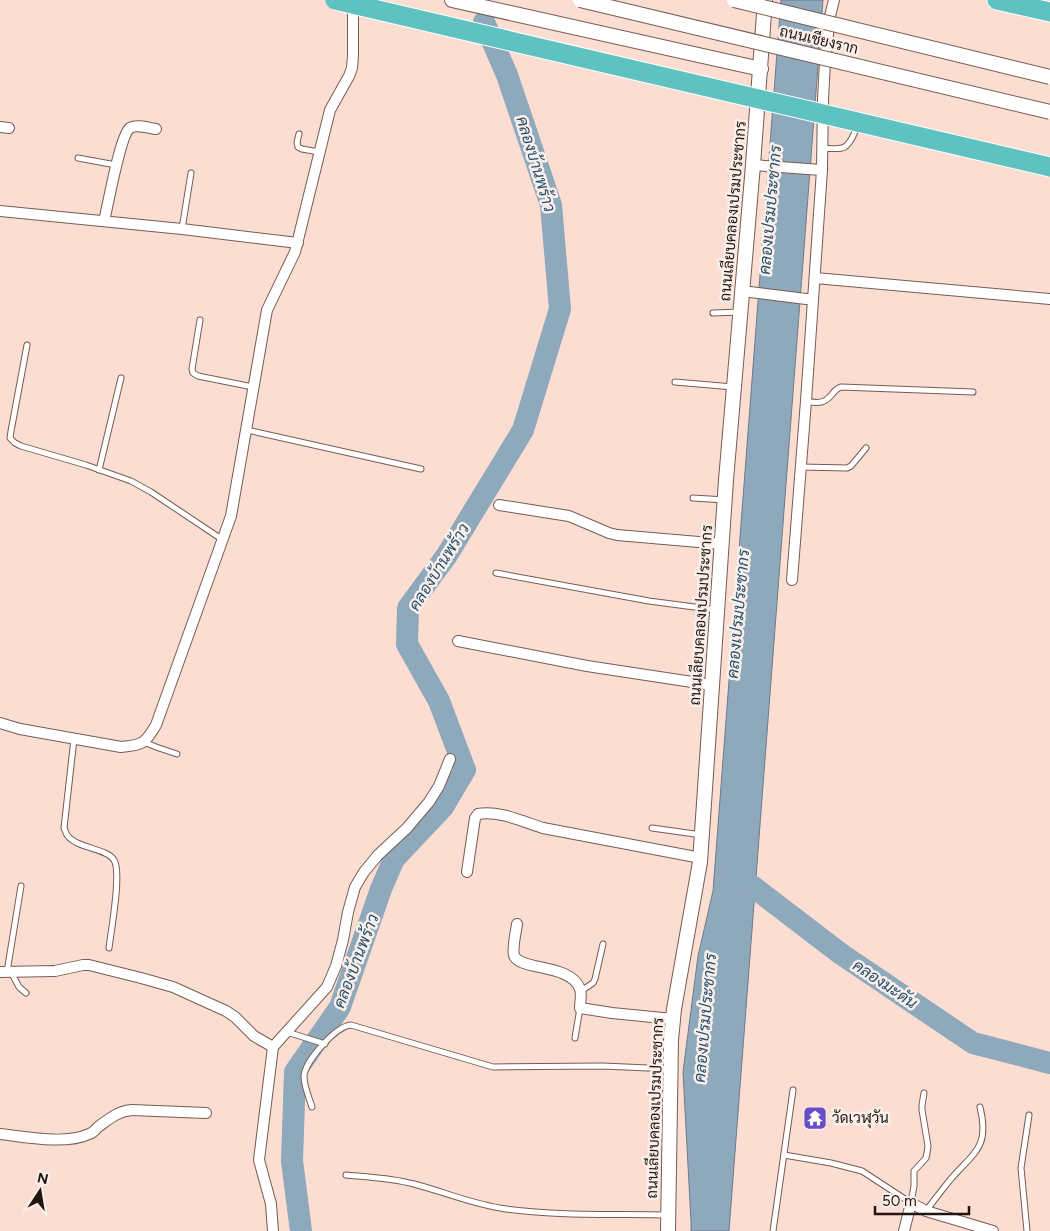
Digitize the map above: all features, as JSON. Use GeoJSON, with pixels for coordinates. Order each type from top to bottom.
{"type":"FeatureCollection","features":[{"type":"Feature","properties":{"kind":"highway"},"geometry":{"type":"LineString","coordinates":[[335,0],[1050,167]]}},
{"type":"Feature","properties":{"kind":"highway"},"geometry":{"type":"LineString","coordinates":[[997,0],[1050,12]]}},
{"type":"Feature","properties":{"kind":"street"},"geometry":{"type":"LineString","coordinates":[[0,723],[20,729],[121,747],[137,746],[144,742],[156,726],[231,516],[267,310],[291,262],[298,243],[330,110],[352,68],[353,0]]}},
{"type":"Feature","properties":{"kind":"street"},"geometry":{"type":"LineString","coordinates":[[452,0],[761,70]]}},
{"type":"Feature","properties":{"kind":"street","name":"ถนนเชียงราก"},"geometry":{"type":"LineString","coordinates":[[580,0],[1050,112]]}},
{"type":"Feature","properties":{"kind":"street","name":"ถนนเชียงราก"},"geometry":{"type":"LineString","coordinates":[[734,0],[1050,77]]}},
{"type":"Feature","properties":{"kind":"street","name":"ถนนเลียบคลองเปรมประชากร"},"geometry":{"type":"LineString","coordinates":[[668,1231],[670,1069],[673,1019],[700,858],[740,312],[748,292],[760,166],[761,70],[765,0]]}},
{"type":"Feature","properties":{"kind":"street"},"geometry":{"type":"LineString","coordinates":[[792,580],[802,467],[810,299],[815,278],[818,170],[822,148],[825,62],[830,16],[834,0]]}},
{"type":"Feature","properties":{"kind":"street"},"geometry":{"type":"LineString","coordinates":[[104,221],[125,134],[129,128],[136,126],[156,129]]}},
{"type":"Feature","properties":{"kind":"street"},"geometry":{"type":"LineString","coordinates":[[760,166],[818,170]]}},
{"type":"Feature","properties":{"kind":"street"},"geometry":{"type":"LineString","coordinates":[[0,212],[182,229],[298,243]]}},
{"type":"Feature","properties":{"kind":"street"},"geometry":{"type":"LineString","coordinates":[[815,278],[1050,299]]}},
{"type":"Feature","properties":{"kind":"street"},"geometry":{"type":"LineString","coordinates":[[748,292],[810,299]]}},
{"type":"Feature","properties":{"kind":"street"},"geometry":{"type":"LineString","coordinates":[[499,505],[569,516],[617,535],[722,544]]}},
{"type":"Feature","properties":{"kind":"street"},"geometry":{"type":"LineString","coordinates":[[458,641],[596,668],[712,685]]}},
{"type":"Feature","properties":{"kind":"street"},"geometry":{"type":"LineString","coordinates":[[273,1231],[271,1204],[259,1160],[274,1047],[327,987],[336,966],[355,887],[364,872],[378,855],[407,828],[429,802],[439,786],[450,758]]}},
{"type":"Feature","properties":{"kind":"street"},"geometry":{"type":"LineString","coordinates":[[467,872],[475,818],[478,814],[484,812],[520,820],[543,828],[700,858]]}},
{"type":"Feature","properties":{"kind":"street"},"geometry":{"type":"LineString","coordinates":[[517,924],[513,953],[516,960],[568,975],[574,979],[581,991],[580,1008],[673,1019]]}},
{"type":"Feature","properties":{"kind":"street"},"geometry":{"type":"LineString","coordinates":[[8,973],[55,972],[89,965],[163,984],[226,1011],[235,1017],[254,1036],[274,1047]]}},
{"type":"Feature","properties":{"kind":"street"},"geometry":{"type":"LineString","coordinates":[[0,1134],[56,1140],[90,1134],[123,1110],[206,1113]]}},
{"type":"Feature","properties":{"kind":"street"},"geometry":{"type":"LineString","coordinates":[[904,1231],[911,1204],[926,1211],[993,1231]]}},
{"type":"Feature","properties":{"kind":"lane"},"geometry":{"type":"LineString","coordinates":[[822,148],[842,149],[850,143],[855,132]]}},
{"type":"Feature","properties":{"kind":"lane"},"geometry":{"type":"LineString","coordinates":[[299,134],[298,147],[319,152]]}},
{"type":"Feature","properties":{"kind":"lane"},"geometry":{"type":"LineString","coordinates":[[78,158],[117,165]]}},
{"type":"Feature","properties":{"kind":"lane"},"geometry":{"type":"LineString","coordinates":[[182,229],[191,173]]}},
{"type":"Feature","properties":{"kind":"lane"},"geometry":{"type":"LineString","coordinates":[[714,312],[740,312]]}},
{"type":"Feature","properties":{"kind":"lane"},"geometry":{"type":"LineString","coordinates":[[200,320],[192,369],[193,373],[198,376],[254,387]]}},
{"type":"Feature","properties":{"kind":"lane"},"geometry":{"type":"LineString","coordinates":[[27,345],[10,431],[10,438],[15,443],[131,481],[151,492],[223,540]]}},
{"type":"Feature","properties":{"kind":"lane"},"geometry":{"type":"LineString","coordinates":[[99,470],[121,378]]}},
{"type":"Feature","properties":{"kind":"lane"},"geometry":{"type":"LineString","coordinates":[[675,382],[734,387]]}},
{"type":"Feature","properties":{"kind":"lane"},"geometry":{"type":"LineString","coordinates":[[806,401],[822,402],[835,389],[841,387],[972,392]]}},
{"type":"Feature","properties":{"kind":"lane"},"geometry":{"type":"LineString","coordinates":[[247,430],[421,469]]}},
{"type":"Feature","properties":{"kind":"lane"},"geometry":{"type":"LineString","coordinates":[[802,467],[847,468],[851,466],[866,448]]}},
{"type":"Feature","properties":{"kind":"lane"},"geometry":{"type":"LineString","coordinates":[[692,498],[725,500]]}},
{"type":"Feature","properties":{"kind":"lane"},"geometry":{"type":"LineString","coordinates":[[496,573],[649,601],[718,610]]}},
{"type":"Feature","properties":{"kind":"lane"},"geometry":{"type":"LineString","coordinates":[[74,739],[64,828],[68,836],[77,843],[110,855],[114,860],[116,866],[116,893],[109,948]]}},
{"type":"Feature","properties":{"kind":"lane"},"geometry":{"type":"LineString","coordinates":[[144,742],[156,748],[177,754]]}},
{"type":"Feature","properties":{"kind":"lane"},"geometry":{"type":"LineString","coordinates":[[652,828],[702,835]]}},
{"type":"Feature","properties":{"kind":"lane"},"geometry":{"type":"LineString","coordinates":[[21,886],[8,973],[26,993]]}},
{"type":"Feature","properties":{"kind":"lane"},"geometry":{"type":"LineString","coordinates":[[581,991],[593,983],[595,979],[603,944]]}},
{"type":"Feature","properties":{"kind":"lane"},"geometry":{"type":"LineString","coordinates":[[575,1038],[580,1008]]}},
{"type":"Feature","properties":{"kind":"lane"},"geometry":{"type":"LineString","coordinates":[[312,1107],[305,1084],[304,1075],[306,1068],[323,1044],[345,1025],[351,1025],[493,1067],[603,1066],[670,1069]]}},
{"type":"Feature","properties":{"kind":"lane"},"geometry":{"type":"LineString","coordinates":[[289,1032],[323,1044]]}},
{"type":"Feature","properties":{"kind":"lane"},"geometry":{"type":"LineString","coordinates":[[773,1231],[793,1090]]}},
{"type":"Feature","properties":{"kind":"lane"},"geometry":{"type":"LineString","coordinates":[[784,1155],[862,1170],[911,1204],[914,1171],[926,1158],[928,1146],[922,1110],[924,1093]]}},
{"type":"Feature","properties":{"kind":"lane"},"geometry":{"type":"LineString","coordinates":[[926,1211],[950,1180],[979,1149],[982,1140],[983,1121],[980,1107]]}},
{"type":"Feature","properties":{"kind":"lane"},"geometry":{"type":"LineString","coordinates":[[1027,1231],[1021,1168],[1029,1115]]}},
{"type":"Feature","properties":{"kind":"lane"},"geometry":{"type":"LineString","coordinates":[[346,1176],[395,1180],[506,1209],[570,1214],[668,1215]]}},
{"type":"Feature","properties":{"kind":"water","name":"คลองเปรมประชากร"},"geometry":{"type":"Polygon","coordinates":[[[781,0],[823,0],[729,1231],[691,1231],[683,1072],[698,956],[713,891],[781,0]]]}},
{"type":"Feature","properties":{"kind":"waterway","name":"คลองบ้านพร้าว"},"geometry":{"type":"LineString","coordinates":[[301,1231],[292,1161],[295,1072],[340,1007],[381,889],[394,859],[443,807],[465,770],[439,701],[407,644],[408,608],[447,555],[523,430],[560,309],[551,205],[507,75],[484,22]]}},
{"type":"Feature","properties":{"kind":"waterway","name":"คลองมะดัน"},"geometry":{"type":"LineString","coordinates":[[735,873],[841,954],[973,1043],[1050,1063]]}},
{"type":"Feature","properties":{"kind":"place","name":"วัดเวฬุวัน"},"geometry":{"type":"Point","coordinates":[815,1118]}}]}
